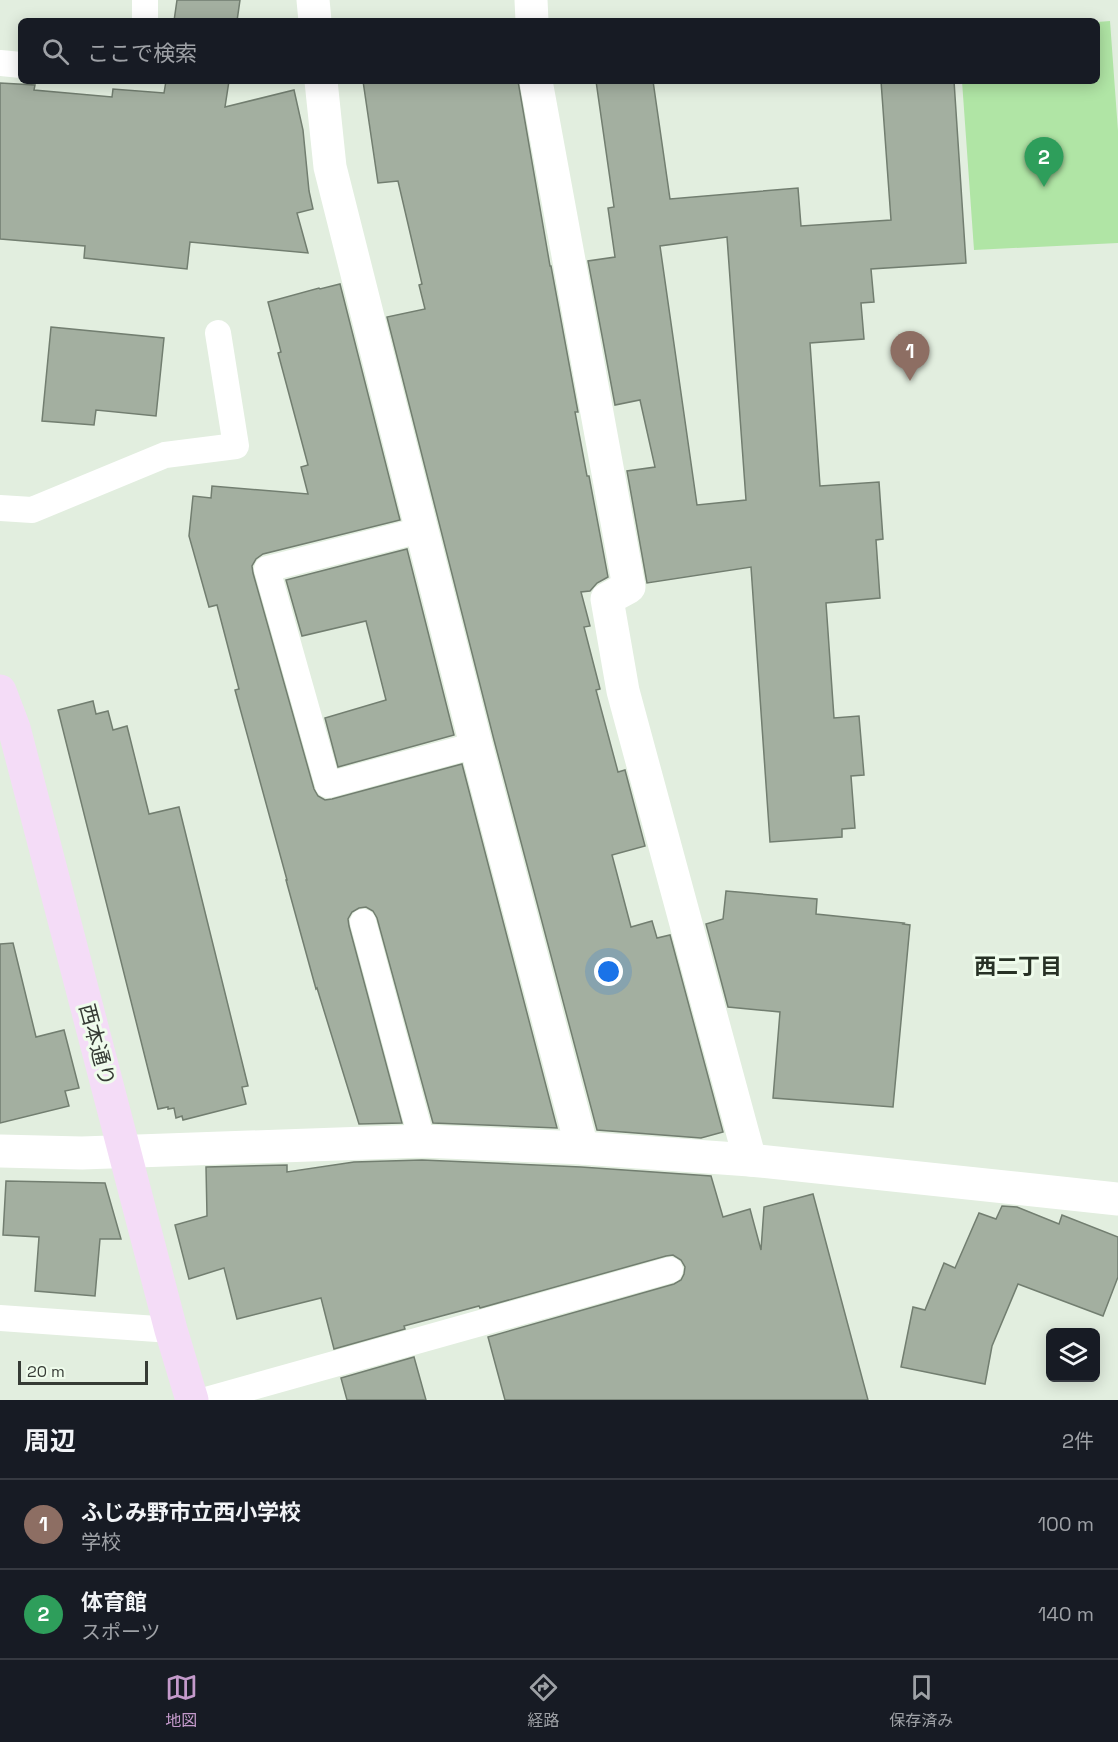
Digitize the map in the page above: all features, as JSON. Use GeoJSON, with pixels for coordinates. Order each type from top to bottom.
{"type":"FeatureCollection","features":[{"type":"Feature","properties":{"kind":"street"},"geometry":{"type":"LineString","coordinates":[[313,0],[315,18]]}},
{"type":"Feature","properties":{"kind":"street"},"geometry":{"type":"LineString","coordinates":[[531,0],[532,18]]}},
{"type":"Feature","properties":{"kind":"street"},"geometry":{"type":"LineString","coordinates":[[321,84],[330,167],[476,745],[582,1148]]}},
{"type":"Feature","properties":{"kind":"street"},"geometry":{"type":"LineString","coordinates":[[537,84],[629,587],[607,599],[623,691],[750,1160]]}},
{"type":"Feature","properties":{"kind":"street","name":"西本通り"},"geometry":{"type":"LineString","coordinates":[[0,691],[14,728],[171,1330],[192,1400]]}},
{"type":"Feature","properties":{"kind":"street"},"geometry":{"type":"LineString","coordinates":[[0,1151],[82,1153],[422,1141],[582,1148],[750,1160],[1118,1198]]}},
{"type":"Feature","properties":{"kind":"lane"},"geometry":{"type":"LineString","coordinates":[[145,0],[145,18]]}},
{"type":"Feature","properties":{"kind":"lane"},"geometry":{"type":"LineString","coordinates":[[0,63],[18,65]]}},
{"type":"Feature","properties":{"kind":"lane"},"geometry":{"type":"LineString","coordinates":[[0,508],[32,510],[165,455],[236,446],[218,333]]}},
{"type":"Feature","properties":{"kind":"lane"},"geometry":{"type":"LineString","coordinates":[[421,530],[267,569],[328,785],[476,745]]}},
{"type":"Feature","properties":{"kind":"lane"},"geometry":{"type":"LineString","coordinates":[[363,921],[422,1141]]}},
{"type":"Feature","properties":{"kind":"lane"},"geometry":{"type":"LineString","coordinates":[[206,1400],[670,1270]]}},
{"type":"Feature","properties":{"kind":"lane"},"geometry":{"type":"LineString","coordinates":[[0,1318],[171,1330]]}},
{"type":"Feature","properties":{"kind":"green space"},"geometry":{"type":"Polygon","coordinates":[[[1110,21],[1118,131],[1118,243],[974,250],[962,84],[1100,84],[1100,22],[1110,21]]]}},
{"type":"Feature","properties":{"kind":"building"},"geometry":{"type":"Polygon","coordinates":[[[177,0],[240,0],[237,18],[174,18],[177,0]]]}},
{"type":"Feature","properties":{"kind":"building"},"geometry":{"type":"Polygon","coordinates":[[[0,83],[35,85],[34,90],[112,97],[113,89],[164,93],[166,84],[229,84],[225,107],[294,90],[303,130],[313,209],[297,213],[308,253],[190,242],[187,269],[84,258],[85,246],[0,239],[0,83]]]}},
{"type":"Feature","properties":{"kind":"building"},"geometry":{"type":"Polygon","coordinates":[[[363,84],[519,84],[578,412],[575,412],[608,577],[597,583],[590,591],[581,592],[590,626],[584,627],[600,689],[596,690],[618,772],[625,770],[645,846],[612,855],[631,927],[652,921],[657,938],[670,935],[723,1132],[701,1138],[597,1130],[494,740],[387,317],[425,309],[419,285],[422,284],[398,181],[378,183],[363,84]]]}},
{"type":"Feature","properties":{"kind":"building"},"geometry":{"type":"Polygon","coordinates":[[[596,84],[653,84],[670,199],[798,188],[801,226],[891,220],[881,84],[954,84],[966,263],[871,269],[874,302],[861,303],[864,339],[810,343],[820,486],[879,482],[883,539],[876,540],[880,598],[826,603],[834,718],[859,716],[864,775],[851,776],[855,828],[842,829],[842,837],[770,842],[751,567],[647,583],[627,471],[655,467],[640,400],[615,405],[588,261],[615,257],[608,208],[614,207],[596,84]],[[727,237],[660,246],[697,505],[746,500],[727,237]]]}},
{"type":"Feature","properties":{"kind":"building"},"geometry":{"type":"Polygon","coordinates":[[[340,284],[400,520],[263,554],[252,566],[253,573],[314,789],[318,796],[325,800],[332,799],[462,764],[557,1128],[433,1123],[377,918],[373,911],[366,907],[352,912],[348,919],[349,926],[402,1123],[359,1124],[316,989],[286,880],[235,690],[239,689],[217,605],[209,607],[189,536],[193,496],[211,498],[212,486],[308,494],[301,467],[308,465],[278,353],[281,352],[268,302],[340,284]]]}},
{"type":"Feature","properties":{"kind":"building"},"geometry":{"type":"Polygon","coordinates":[[[51,327],[164,338],[156,416],[96,410],[94,425],[42,421],[51,327]]]}},
{"type":"Feature","properties":{"kind":"building"},"geometry":{"type":"Polygon","coordinates":[[[407,549],[454,735],[338,767],[325,718],[386,700],[366,621],[302,636],[286,580],[407,549]]]}},
{"type":"Feature","properties":{"kind":"building"},"geometry":{"type":"Polygon","coordinates":[[[93,701],[96,714],[108,711],[113,730],[127,726],[149,814],[179,807],[248,1086],[242,1087],[246,1104],[183,1120],[182,1116],[176,1118],[174,1108],[158,1109],[58,710],[93,701]]]}},
{"type":"Feature","properties":{"kind":"building"},"geometry":{"type":"Polygon","coordinates":[[[726,891],[817,899],[816,914],[910,925],[893,1107],[773,1098],[780,1012],[728,1007],[706,924],[723,919],[726,891]]]}},
{"type":"Feature","properties":{"kind":"building"},"geometry":{"type":"Polygon","coordinates":[[[13,943],[36,1037],[64,1030],[79,1088],[65,1091],[69,1106],[0,1123],[0,944],[13,943]]]}},
{"type":"Feature","properties":{"kind":"building"},"geometry":{"type":"Polygon","coordinates":[[[422,1160],[581,1167],[711,1176],[723,1217],[750,1209],[761,1250],[764,1207],[813,1194],[868,1400],[505,1400],[488,1337],[674,1284],[681,1280],[685,1267],[681,1260],[673,1255],[480,1308],[479,1306],[404,1326],[405,1329],[334,1349],[321,1298],[237,1319],[224,1268],[189,1279],[175,1225],[207,1216],[206,1167],[287,1165],[287,1172],[354,1162],[422,1160]]]}},
{"type":"Feature","properties":{"kind":"building"},"geometry":{"type":"Polygon","coordinates":[[[6,1181],[105,1183],[121,1239],[100,1239],[95,1296],[35,1291],[39,1237],[3,1235],[6,1181]]]}},
{"type":"Feature","properties":{"kind":"building"},"geometry":{"type":"Polygon","coordinates":[[[1002,1206],[1017,1207],[1059,1224],[1062,1215],[1118,1237],[1118,1277],[1103,1316],[1018,1284],[992,1346],[985,1384],[901,1367],[913,1307],[925,1310],[944,1263],[955,1268],[979,1213],[996,1219],[1002,1206]]]}},
{"type":"Feature","properties":{"kind":"building"},"geometry":{"type":"Polygon","coordinates":[[[414,1357],[426,1400],[347,1400],[341,1378],[414,1357]]]}},
{"type":"Feature","properties":{"kind":"place","name":"体育館"},"geometry":{"type":"Point","coordinates":[1044,187]}},
{"type":"Feature","properties":{"kind":"place","name":"ふじみ野市立西小学校"},"geometry":{"type":"Point","coordinates":[910,381]}},
{"type":"Feature","properties":{"kind":"district","name":"西二丁目"},"geometry":{"type":"Point","coordinates":[1018,966]}}]}
